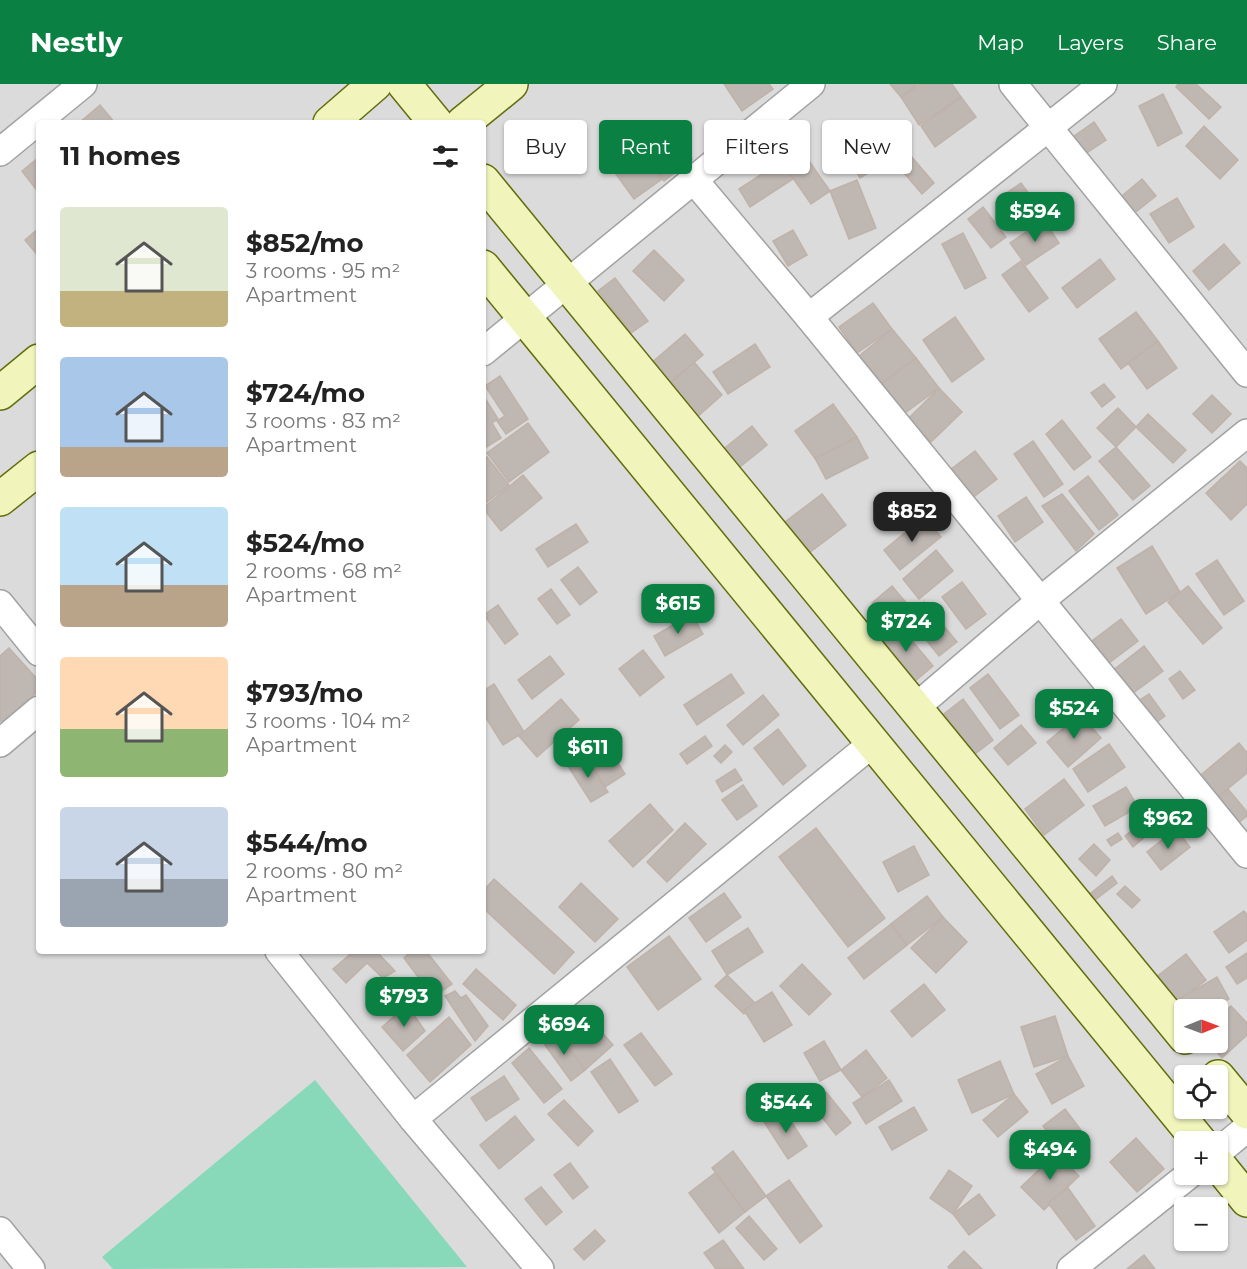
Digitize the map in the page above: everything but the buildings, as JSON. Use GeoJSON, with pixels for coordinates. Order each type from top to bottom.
{"type":"FeatureCollection","features":[{"type":"Feature","properties":{"kind":"main road"},"geometry":{"type":"LineString","coordinates":[[345,109],[375,84]]}},
{"type":"Feature","properties":{"kind":"main road"},"geometry":{"type":"LineString","coordinates":[[404,84],[434,120]]}},
{"type":"Feature","properties":{"kind":"main road"},"geometry":{"type":"LineString","coordinates":[[467,120],[511,84]]}},
{"type":"Feature","properties":{"kind":"main road"},"geometry":{"type":"LineString","coordinates":[[486,185],[1174,1024]]}},
{"type":"Feature","properties":{"kind":"main road"},"geometry":{"type":"LineString","coordinates":[[486,271],[1191,1131]]}},
{"type":"Feature","properties":{"kind":"main road"},"geometry":{"type":"LineString","coordinates":[[0,393],[36,363]]}},
{"type":"Feature","properties":{"kind":"main road"},"geometry":{"type":"LineString","coordinates":[[0,500],[36,470]]}},
{"type":"Feature","properties":{"kind":"main road"},"geometry":{"type":"LineString","coordinates":[[1199,1053],[1208,1065]]}},
{"type":"Feature","properties":{"kind":"main road"},"geometry":{"type":"LineString","coordinates":[[1228,1089],[1247,1112]]}},
{"type":"Feature","properties":{"kind":"main road"},"geometry":{"type":"LineString","coordinates":[[1228,1176],[1247,1200]]}},
{"type":"Feature","properties":{"kind":"street"},"geometry":{"type":"LineString","coordinates":[[39,120],[83,84]]}},
{"type":"Feature","properties":{"kind":"street"},"geometry":{"type":"LineString","coordinates":[[486,350],[811,84]]}},
{"type":"Feature","properties":{"kind":"street"},"geometry":{"type":"LineString","coordinates":[[1013,84],[1247,373]]}},
{"type":"Feature","properties":{"kind":"street"},"geometry":{"type":"LineString","coordinates":[[809,317],[1103,84]]}},
{"type":"Feature","properties":{"kind":"street"},"geometry":{"type":"LineString","coordinates":[[0,152],[36,123]]}},
{"type":"Feature","properties":{"kind":"street"},"geometry":{"type":"LineString","coordinates":[[693,179],[809,317],[1247,854]]}},
{"type":"Feature","properties":{"kind":"street"},"geometry":{"type":"LineString","coordinates":[[915,708],[1040,601],[1247,433]]}},
{"type":"Feature","properties":{"kind":"street"},"geometry":{"type":"LineString","coordinates":[[0,604],[36,648]]}},
{"type":"Feature","properties":{"kind":"street"},"geometry":{"type":"LineString","coordinates":[[0,743],[36,713]]}},
{"type":"Feature","properties":{"kind":"street"},"geometry":{"type":"LineString","coordinates":[[413,1119],[873,743]]}},
{"type":"Feature","properties":{"kind":"street"},"geometry":{"type":"LineString","coordinates":[[281,954],[413,1119],[540,1269]]}},
{"type":"Feature","properties":{"kind":"street"},"geometry":{"type":"LineString","coordinates":[[1228,1144],[1247,1128]]}},
{"type":"Feature","properties":{"kind":"street"},"geometry":{"type":"LineString","coordinates":[[1071,1269],[1176,1185]]}},
{"type":"Feature","properties":{"kind":"street"},"geometry":{"type":"LineString","coordinates":[[0,1231],[31,1269]]}},
{"type":"Feature","properties":{"kind":"shaded area"},"geometry":{"type":"Polygon","coordinates":[[[0,84],[1247,84],[1247,1269],[0,1269],[0,84]]]}},
{"type":"Feature","properties":{"kind":"green space"},"geometry":{"type":"Polygon","coordinates":[[[315,1080],[467,1267],[113,1269],[102,1257],[315,1080]]]}}]}
